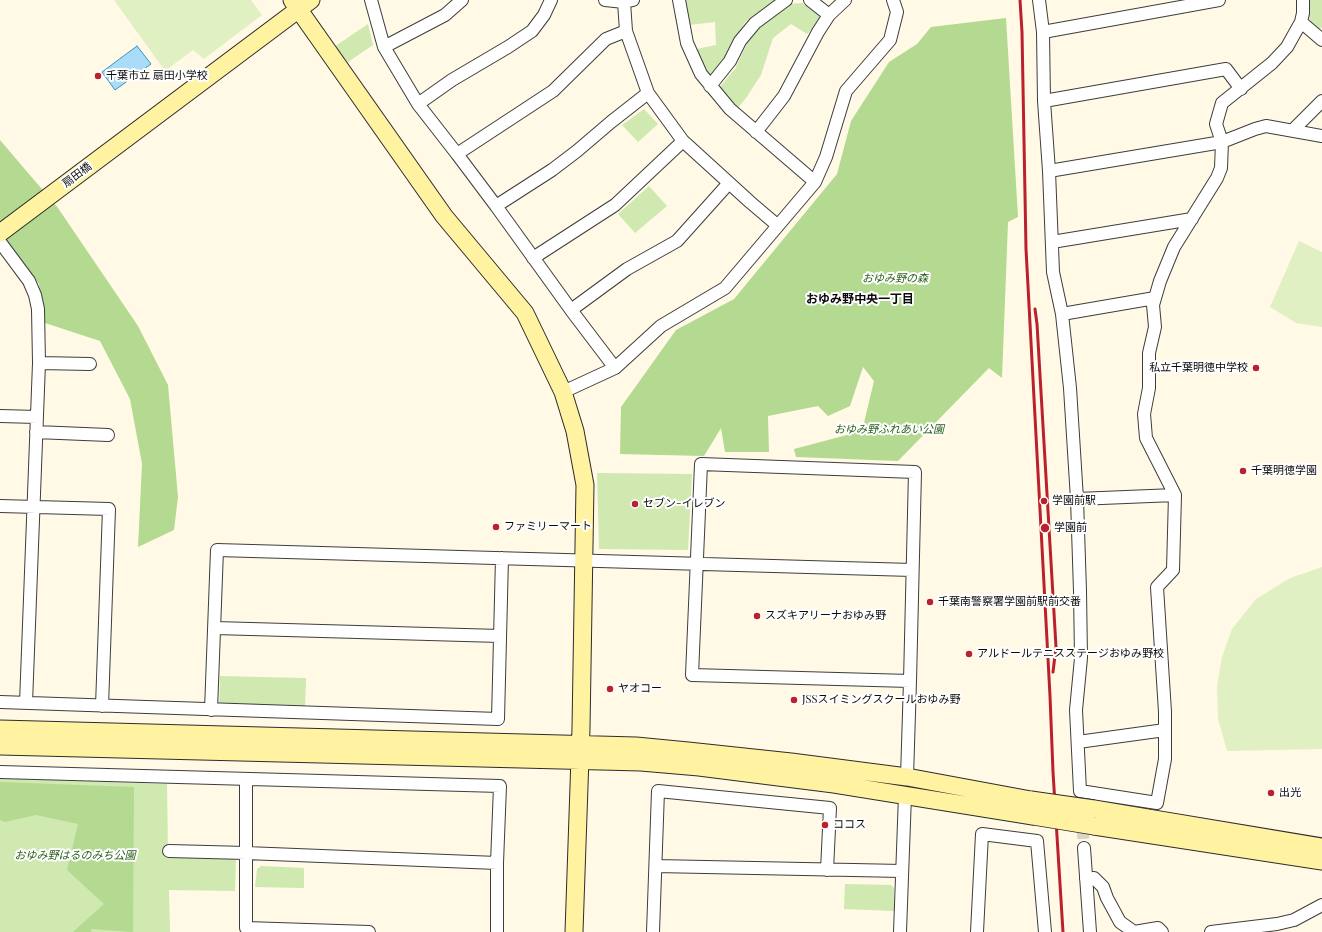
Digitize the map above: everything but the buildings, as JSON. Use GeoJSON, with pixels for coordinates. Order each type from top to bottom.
{"type":"FeatureCollection","features":[{"type":"Feature","properties":{"kind":"street"},"geometry":{"type":"LineString","coordinates":[[372,0],[384,47],[418,104],[496,206],[615,368]]}},
{"type":"Feature","properties":{"kind":"street"},"geometry":{"type":"LineString","coordinates":[[384,47],[445,15],[462,0]]}},
{"type":"Feature","properties":{"kind":"street"},"geometry":{"type":"LineString","coordinates":[[418,104],[452,80],[508,48],[532,31],[544,15],[551,0]]}},
{"type":"Feature","properties":{"kind":"street"},"geometry":{"type":"LineString","coordinates":[[605,0],[629,1],[626,31],[648,94],[684,141],[777,225]]}},
{"type":"Feature","properties":{"kind":"street"},"geometry":{"type":"LineString","coordinates":[[679,0],[687,43],[701,74],[730,109],[814,182]]}},
{"type":"Feature","properties":{"kind":"street"},"geometry":{"type":"LineString","coordinates":[[710,86],[730,61],[740,41],[755,23],[786,0]]}},
{"type":"Feature","properties":{"kind":"street"},"geometry":{"type":"LineString","coordinates":[[810,0],[830,15]]}},
{"type":"Feature","properties":{"kind":"street"},"geometry":{"type":"LineString","coordinates":[[756,132],[784,96],[818,32],[830,15],[845,0]]}},
{"type":"Feature","properties":{"kind":"street"},"geometry":{"type":"LineString","coordinates":[[563,392],[615,368],[661,326],[725,288],[814,182],[826,157],[846,91],[890,40],[897,12],[893,0]]}},
{"type":"Feature","properties":{"kind":"street"},"geometry":{"type":"LineString","coordinates":[[1039,0],[1043,32],[1044,101],[1049,171],[1053,272],[1062,314],[1070,388],[1077,499],[1081,658],[1076,710],[1080,791],[1157,803],[1165,759],[1165,712],[1157,587],[1172,570],[1175,495],[1146,438],[1144,414],[1149,388],[1148,353],[1154,327],[1153,305],[1166,264],[1174,247],[1217,178],[1221,168],[1222,142],[1216,124],[1222,103],[1272,63],[1286,48],[1301,22],[1304,13],[1304,0]]}},
{"type":"Feature","properties":{"kind":"street"},"geometry":{"type":"LineString","coordinates":[[1043,32],[1219,0]]}},
{"type":"Feature","properties":{"kind":"street"},"geometry":{"type":"LineString","coordinates":[[300,3],[440,210],[524,313],[563,392],[575,431],[585,485],[581,744],[574,932]]}},
{"type":"Feature","properties":{"kind":"street","name":"扇田橋"},"geometry":{"type":"LineString","coordinates":[[0,233],[155,116],[300,3]]}},
{"type":"Feature","properties":{"kind":"street"},"geometry":{"type":"LineString","coordinates":[[1301,22],[1322,40]]}},
{"type":"Feature","properties":{"kind":"street"},"geometry":{"type":"LineString","coordinates":[[457,154],[554,91],[606,39],[626,31]]}},
{"type":"Feature","properties":{"kind":"street"},"geometry":{"type":"LineString","coordinates":[[1044,101],[1226,69],[1241,89]]}},
{"type":"Feature","properties":{"kind":"street"},"geometry":{"type":"LineString","coordinates":[[496,206],[552,170],[648,94]]}},
{"type":"Feature","properties":{"kind":"street"},"geometry":{"type":"LineString","coordinates":[[1293,130],[1322,101]]}},
{"type":"Feature","properties":{"kind":"street"},"geometry":{"type":"LineString","coordinates":[[1049,171],[1222,142],[1256,128],[1266,126],[1322,136]]}},
{"type":"Feature","properties":{"kind":"street"},"geometry":{"type":"LineString","coordinates":[[533,258],[615,205],[684,141]]}},
{"type":"Feature","properties":{"kind":"street"},"geometry":{"type":"LineString","coordinates":[[571,310],[627,269],[677,240],[729,183]]}},
{"type":"Feature","properties":{"kind":"street"},"geometry":{"type":"LineString","coordinates":[[1052,242],[1192,218]]}},
{"type":"Feature","properties":{"kind":"street"},"geometry":{"type":"LineString","coordinates":[[0,242],[29,281],[35,295],[38,309],[39,363],[26,704]]}},
{"type":"Feature","properties":{"kind":"street"},"geometry":{"type":"LineString","coordinates":[[1062,314],[1156,298]]}},
{"type":"Feature","properties":{"kind":"street"},"geometry":{"type":"LineString","coordinates":[[39,363],[90,364]]}},
{"type":"Feature","properties":{"kind":"street"},"geometry":{"type":"LineString","coordinates":[[0,416],[37,417]]}},
{"type":"Feature","properties":{"kind":"street"},"geometry":{"type":"LineString","coordinates":[[36,432],[108,435]]}},
{"type":"Feature","properties":{"kind":"street"},"geometry":{"type":"LineString","coordinates":[[907,777],[910,681],[915,472],[701,464],[692,675],[910,681]]}},
{"type":"Feature","properties":{"kind":"street"},"geometry":{"type":"LineString","coordinates":[[1077,499],[1175,495]]}},
{"type":"Feature","properties":{"kind":"street"},"geometry":{"type":"LineString","coordinates":[[0,506],[109,509],[102,706]]}},
{"type":"Feature","properties":{"kind":"street"},"geometry":{"type":"LineString","coordinates":[[211,710],[217,550],[912,570]]}},
{"type":"Feature","properties":{"kind":"street"},"geometry":{"type":"LineString","coordinates":[[0,702],[498,719],[502,558]]}},
{"type":"Feature","properties":{"kind":"street"},"geometry":{"type":"LineString","coordinates":[[215,628],[500,636]]}},
{"type":"Feature","properties":{"kind":"street"},"geometry":{"type":"LineString","coordinates":[[0,729],[636,746],[790,762],[907,777],[1032,808]]}},
{"type":"Feature","properties":{"kind":"street"},"geometry":{"type":"LineString","coordinates":[[1078,742],[1165,730]]}},
{"type":"Feature","properties":{"kind":"street"},"geometry":{"type":"LineString","coordinates":[[0,746],[642,762],[699,767],[834,784],[905,795],[1032,808],[1094,818],[1322,861]]}},
{"type":"Feature","properties":{"kind":"street"},"geometry":{"type":"LineString","coordinates":[[0,772],[500,786],[497,863],[497,932]]}},
{"type":"Feature","properties":{"kind":"street"},"geometry":{"type":"LineString","coordinates":[[246,780],[246,928],[295,931],[368,932]]}},
{"type":"Feature","properties":{"kind":"street"},"geometry":{"type":"LineString","coordinates":[[654,932],[658,790],[830,808],[827,870]]}},
{"type":"Feature","properties":{"kind":"street"},"geometry":{"type":"LineString","coordinates":[[900,932],[905,795]]}},
{"type":"Feature","properties":{"kind":"street"},"geometry":{"type":"LineString","coordinates":[[1094,818],[1322,847]]}},
{"type":"Feature","properties":{"kind":"street"},"geometry":{"type":"LineString","coordinates":[[976,932],[982,834],[1037,841],[1045,932]]}},
{"type":"Feature","properties":{"kind":"street"},"geometry":{"type":"LineString","coordinates":[[1084,848],[1090,932]]}},
{"type":"Feature","properties":{"kind":"street"},"geometry":{"type":"LineString","coordinates":[[169,851],[497,863]]}},
{"type":"Feature","properties":{"kind":"street"},"geometry":{"type":"LineString","coordinates":[[656,866],[902,871]]}},
{"type":"Feature","properties":{"kind":"street"},"geometry":{"type":"LineString","coordinates":[[1086,879],[1094,878],[1103,887],[1107,898],[1120,922],[1134,932],[1158,928],[1162,932]]}},
{"type":"Feature","properties":{"kind":"street"},"geometry":{"type":"LineString","coordinates":[[1211,932],[1277,924],[1294,920],[1322,905]]}},
{"type":"Feature","properties":{"kind":"green space"},"geometry":{"type":"Polygon","coordinates":[[[114,0],[251,0],[262,15],[204,59],[193,50],[165,71],[114,0]]]}},
{"type":"Feature","properties":{"kind":"green space"},"geometry":{"type":"Polygon","coordinates":[[[686,0],[776,0],[745,22],[724,61],[709,77],[701,62],[697,49],[716,45],[715,22],[689,25],[684,4],[686,0]]]}},
{"type":"Feature","properties":{"kind":"green space"},"geometry":{"type":"Polygon","coordinates":[[[1307,0],[1322,0],[1322,27],[1319,30],[1310,23],[1307,0]]]}},
{"type":"Feature","properties":{"kind":"green space"},"geometry":{"type":"Polygon","coordinates":[[[802,3],[819,15],[820,21],[807,34],[791,24],[773,38],[761,75],[736,110],[718,89],[735,69],[750,37],[762,24],[788,4],[802,3]]]}},
{"type":"Feature","properties":{"kind":"green space","name":"おゆみ野の森"},"geometry":{"type":"Polygon","coordinates":[[[1006,18],[1018,217],[1008,222],[1002,378],[989,368],[898,461],[796,457],[794,449],[862,431],[874,381],[863,367],[850,406],[828,416],[818,406],[768,416],[769,452],[725,452],[721,428],[704,456],[620,454],[621,407],[676,330],[734,299],[837,174],[851,121],[889,62],[917,44],[931,27],[1006,18]]]}},
{"type":"Feature","properties":{"kind":"green space"},"geometry":{"type":"Polygon","coordinates":[[[368,24],[373,45],[348,62],[334,47],[368,24]]]}},
{"type":"Feature","properties":{"kind":"green space"},"geometry":{"type":"Polygon","coordinates":[[[644,109],[658,124],[638,142],[622,125],[644,109]]]}},
{"type":"Feature","properties":{"kind":"green space"},"geometry":{"type":"Polygon","coordinates":[[[0,140],[58,208],[138,326],[168,385],[178,497],[174,530],[138,547],[142,464],[130,399],[100,341],[45,323],[39,284],[0,231],[0,140]]]}},
{"type":"Feature","properties":{"kind":"green space"},"geometry":{"type":"Polygon","coordinates":[[[649,186],[667,206],[635,233],[618,214],[649,186]]]}},
{"type":"Feature","properties":{"kind":"green space"},"geometry":{"type":"Polygon","coordinates":[[[1299,241],[1322,252],[1322,327],[1296,323],[1270,307],[1299,241]]]}},
{"type":"Feature","properties":{"kind":"green space"},"geometry":{"type":"Polygon","coordinates":[[[597,473],[692,474],[688,550],[599,549],[597,473]]]}},
{"type":"Feature","properties":{"kind":"green space"},"geometry":{"type":"Polygon","coordinates":[[[1322,567],[1322,749],[1227,751],[1218,719],[1217,686],[1222,657],[1232,629],[1256,599],[1290,578],[1322,567]]]}},
{"type":"Feature","properties":{"kind":"green space"},"geometry":{"type":"Polygon","coordinates":[[[220,676],[306,678],[305,711],[219,709],[220,676]]]}},
{"type":"Feature","properties":{"kind":"green space","name":"おゆみ野はるのみち公園"},"geometry":{"type":"Polygon","coordinates":[[[0,778],[167,784],[168,854],[236,858],[235,891],[169,890],[170,932],[0,932],[0,778]]]}},
{"type":"Feature","properties":{"kind":"green space"},"geometry":{"type":"Polygon","coordinates":[[[0,782],[134,787],[133,932],[91,929],[91,932],[73,932],[104,904],[67,870],[78,824],[36,815],[5,822],[0,820],[0,782]]]}},
{"type":"Feature","properties":{"kind":"green space"},"geometry":{"type":"Polygon","coordinates":[[[261,866],[304,868],[304,888],[255,887],[257,869],[261,866]]]}},
{"type":"Feature","properties":{"kind":"green space"},"geometry":{"type":"Polygon","coordinates":[[[845,884],[891,885],[894,888],[894,911],[844,909],[845,884]]]}},
{"type":"Feature","properties":{"kind":"water"},"geometry":{"type":"Polygon","coordinates":[[[137,46],[151,64],[115,90],[102,72],[137,46]]]}},
{"type":"Feature","properties":{"kind":"tunnel"},"geometry":{"type":"LineString","coordinates":[[1080,791],[1084,848]]}},
{"type":"Feature","properties":{"kind":"railway"},"geometry":{"type":"LineString","coordinates":[[1020,0],[1022,32],[1026,249],[1053,772],[1063,932]]}},
{"type":"Feature","properties":{"kind":"railway"},"geometry":{"type":"LineString","coordinates":[[1035,309],[1056,647],[1053,672]]}},
{"type":"Feature","properties":{"kind":"place","name":"千葉市立 扇田小学校"},"geometry":{"type":"Point","coordinates":[98,76]}},
{"type":"Feature","properties":{"kind":"place","name":"私立千葉明徳中学校"},"geometry":{"type":"Point","coordinates":[1256,368]}},
{"type":"Feature","properties":{"kind":"place","name":"千葉明徳学園"},"geometry":{"type":"Point","coordinates":[1243,471]}},
{"type":"Feature","properties":{"kind":"place","name":"学園前駅"},"geometry":{"type":"Point","coordinates":[1044,501]}},
{"type":"Feature","properties":{"kind":"place","name":"セブン-イレブン"},"geometry":{"type":"Point","coordinates":[635,504]}},
{"type":"Feature","properties":{"kind":"place","name":"ファミリーマート"},"geometry":{"type":"Point","coordinates":[496,527]}},
{"type":"Feature","properties":{"kind":"place","name":"学園前"},"geometry":{"type":"Point","coordinates":[1045,528]}},
{"type":"Feature","properties":{"kind":"place","name":"千葉南警察署学園前駅前交番"},"geometry":{"type":"Point","coordinates":[930,602]}},
{"type":"Feature","properties":{"kind":"place","name":"スズキアリーナおゆみ野"},"geometry":{"type":"Point","coordinates":[757,616]}},
{"type":"Feature","properties":{"kind":"place","name":"アルドールテニスステージおゆみ野校"},"geometry":{"type":"Point","coordinates":[969,654]}},
{"type":"Feature","properties":{"kind":"place","name":"ヤオコー"},"geometry":{"type":"Point","coordinates":[610,689]}},
{"type":"Feature","properties":{"kind":"place","name":"JSSスイミングスクールおゆみ野"},"geometry":{"type":"Point","coordinates":[794,700]}},
{"type":"Feature","properties":{"kind":"place","name":"出光"},"geometry":{"type":"Point","coordinates":[1271,793]}},
{"type":"Feature","properties":{"kind":"place","name":"ココス"},"geometry":{"type":"Point","coordinates":[825,825]}},
{"type":"Feature","properties":{"kind":"district","name":"おゆみ野中央一丁目"},"geometry":{"type":"Point","coordinates":[860,299]}},
{"type":"Feature","properties":{"kind":"park label","name":"おゆみ野ふれあい公園"},"geometry":{"type":"Point","coordinates":[889,430]}}]}
